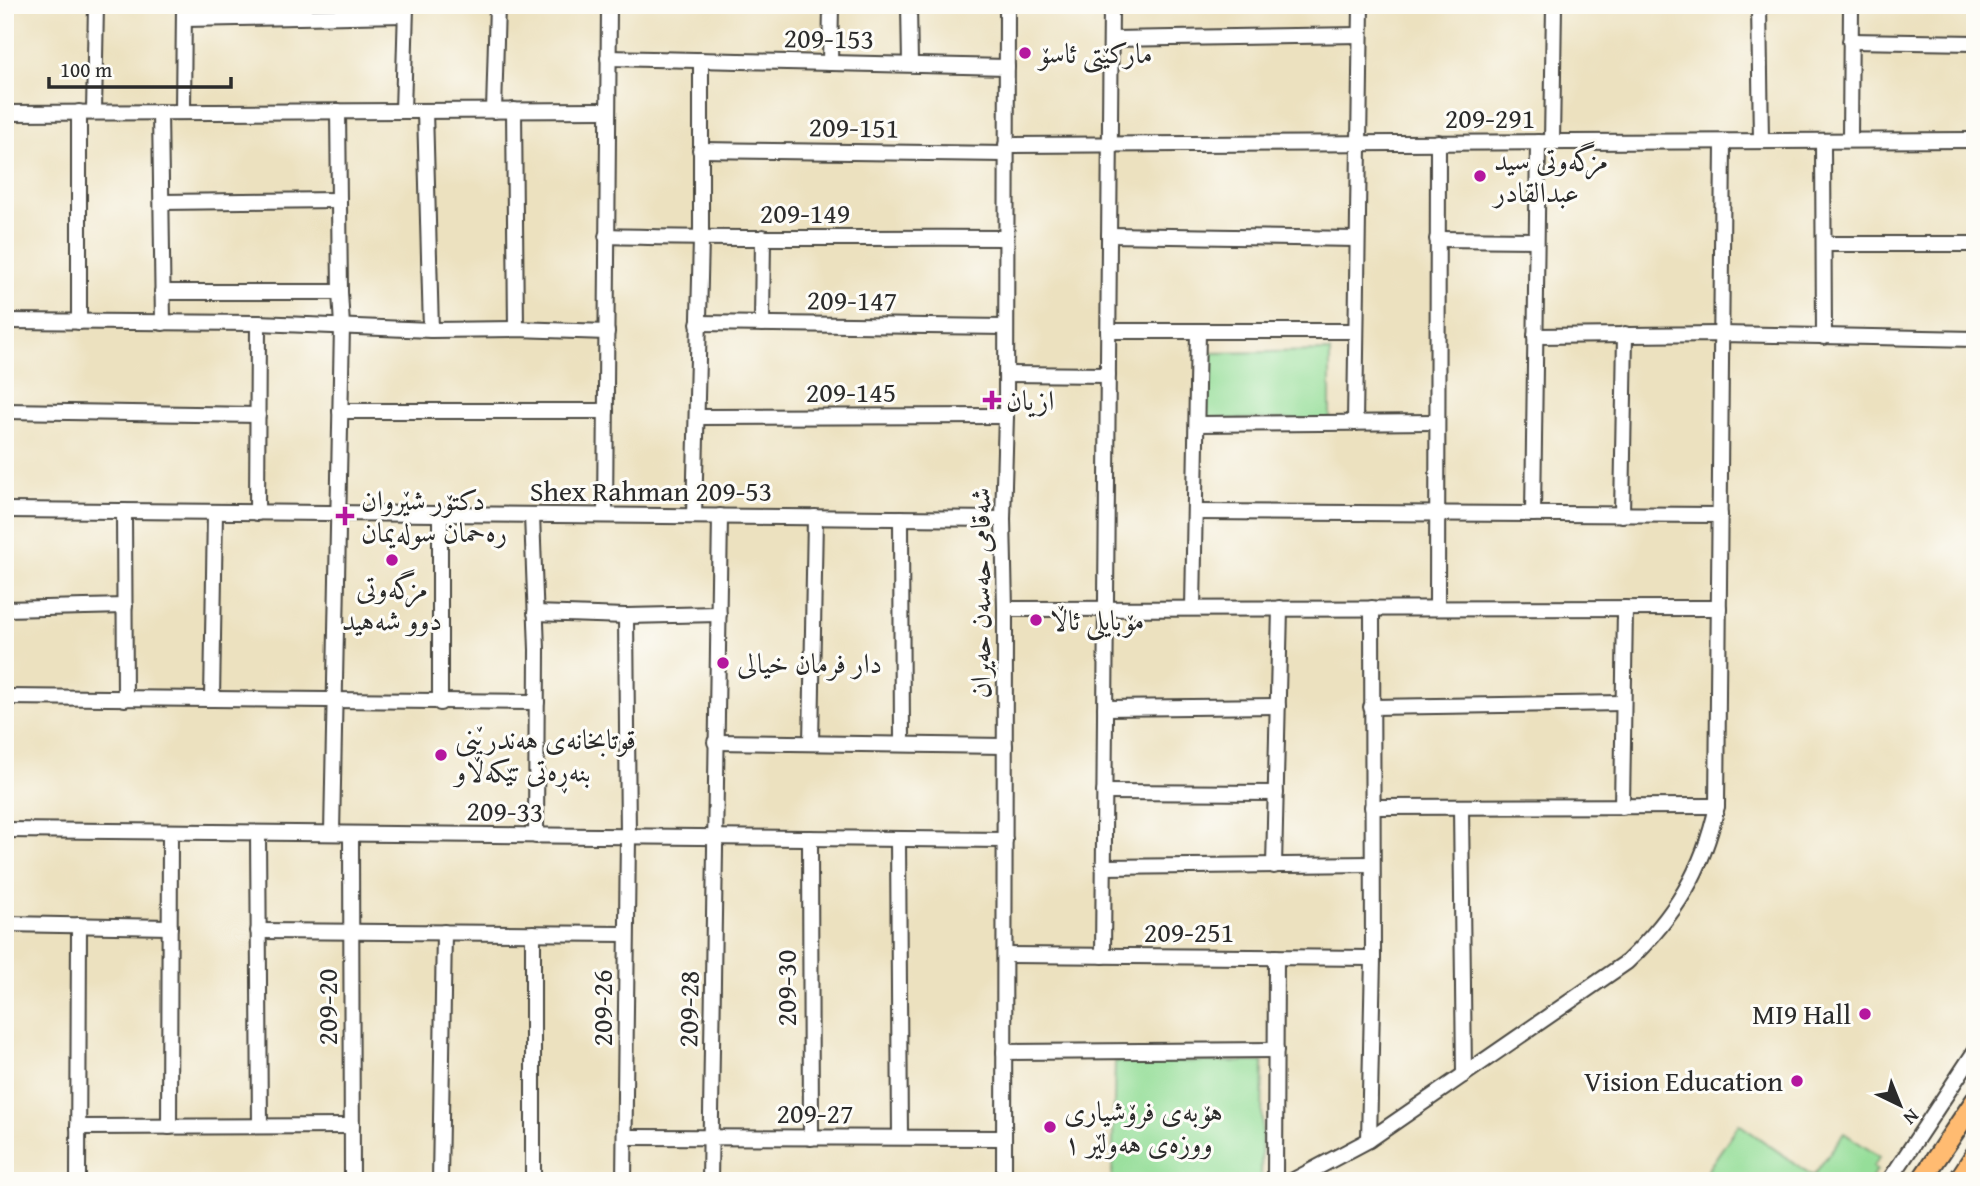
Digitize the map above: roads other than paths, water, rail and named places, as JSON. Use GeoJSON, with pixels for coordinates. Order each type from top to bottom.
{"type":"FeatureCollection","features":[{"type":"Feature","properties":{"kind":"highway"},"geometry":{"type":"LineString","coordinates":[[1921,1181],[1975,1101]]}},
{"type":"Feature","properties":{"kind":"highway"},"geometry":{"type":"LineString","coordinates":[[1958,1181],[1975,1155]]}},
{"type":"Feature","properties":{"kind":"street"},"geometry":{"type":"LineString","coordinates":[[79,322],[87,112],[96,5]]}},
{"type":"Feature","properties":{"kind":"street"},"geometry":{"type":"LineString","coordinates":[[494,111],[497,5]]}},
{"type":"Feature","properties":{"kind":"street"},"geometry":{"type":"LineString","coordinates":[[605,515],[606,110],[609,5]]}},
{"type":"Feature","properties":{"kind":"street"},"geometry":{"type":"LineString","coordinates":[[830,63],[831,5]]}},
{"type":"Feature","properties":{"kind":"street"},"geometry":{"type":"LineString","coordinates":[[909,5],[910,64]]}},
{"type":"Feature","properties":{"kind":"street","name":"شەقامی حەسەن حەیران"},"geometry":{"type":"LineString","coordinates":[[1004,1181],[1003,519],[1006,416],[1007,5]]}},
{"type":"Feature","properties":{"kind":"street"},"geometry":{"type":"LineString","coordinates":[[1103,956],[1111,5]]}},
{"type":"Feature","properties":{"kind":"street"},"geometry":{"type":"LineString","coordinates":[[1354,423],[1361,5]]}},
{"type":"Feature","properties":{"kind":"street"},"geometry":{"type":"LineString","coordinates":[[1533,514],[1536,240],[1554,5]]}},
{"type":"Feature","properties":{"kind":"street"},"geometry":{"type":"LineString","coordinates":[[1759,5],[1761,141]]}},
{"type":"Feature","properties":{"kind":"street"},"geometry":{"type":"LineString","coordinates":[[1850,141],[1851,5]]}},
{"type":"Feature","properties":{"kind":"street"},"geometry":{"type":"LineString","coordinates":[[183,112],[185,12],[406,10],[403,111]]}},
{"type":"Feature","properties":{"kind":"street"},"geometry":{"type":"LineString","coordinates":[[1111,39],[1360,35]]}},
{"type":"Feature","properties":{"kind":"street"},"geometry":{"type":"LineString","coordinates":[[1850,41],[1975,43]]}},
{"type":"Feature","properties":{"kind":"street","name":"209-153"},"geometry":{"type":"LineString","coordinates":[[608,58],[1007,66]]}},
{"type":"Feature","properties":{"kind":"street"},"geometry":{"type":"LineString","coordinates":[[694,516],[701,239],[701,60]]}},
{"type":"Feature","properties":{"kind":"street"},"geometry":{"type":"LineString","coordinates":[[514,110],[516,329]]}},
{"type":"Feature","properties":{"kind":"street"},"geometry":{"type":"LineString","coordinates":[[5,113],[606,110]]}},
{"type":"Feature","properties":{"kind":"street"},"geometry":{"type":"LineString","coordinates":[[332,834],[342,326],[338,111]]}},
{"type":"Feature","properties":{"kind":"street"},"geometry":{"type":"LineString","coordinates":[[425,111],[431,330]]}},
{"type":"Feature","properties":{"kind":"street"},"geometry":{"type":"LineString","coordinates":[[160,113],[163,323]]}},
{"type":"Feature","properties":{"kind":"street","name":"209-291"},"geometry":{"type":"LineString","coordinates":[[1006,149],[1110,144],[1975,140]]}},
{"type":"Feature","properties":{"kind":"street"},"geometry":{"type":"LineString","coordinates":[[1823,141],[1824,337]]}},
{"type":"Feature","properties":{"kind":"street"},"geometry":{"type":"LineString","coordinates":[[1437,608],[1438,142]]}},
{"type":"Feature","properties":{"kind":"street"},"geometry":{"type":"LineString","coordinates":[[1292,1181],[1369,1140],[1627,962],[1659,929],[1683,896],[1712,830],[1717,806],[1723,142]]}},
{"type":"Feature","properties":{"kind":"street","name":"209-151"},"geometry":{"type":"LineString","coordinates":[[700,150],[1006,149]]}},
{"type":"Feature","properties":{"kind":"street"},"geometry":{"type":"LineString","coordinates":[[162,202],[340,200]]}},
{"type":"Feature","properties":{"kind":"street"},"geometry":{"type":"LineString","coordinates":[[1109,235],[1357,239]]}},
{"type":"Feature","properties":{"kind":"street","name":"209-149"},"geometry":{"type":"LineString","coordinates":[[606,236],[701,239],[1005,238]]}},
{"type":"Feature","properties":{"kind":"street"},"geometry":{"type":"LineString","coordinates":[[762,324],[763,237]]}},
{"type":"Feature","properties":{"kind":"street"},"geometry":{"type":"LineString","coordinates":[[1437,239],[1536,240]]}},
{"type":"Feature","properties":{"kind":"street"},"geometry":{"type":"LineString","coordinates":[[1824,244],[1975,244]]}},
{"type":"Feature","properties":{"kind":"street"},"geometry":{"type":"LineString","coordinates":[[162,292],[340,292]]}},
{"type":"Feature","properties":{"kind":"street"},"geometry":{"type":"LineString","coordinates":[[5,321],[258,323],[431,330],[607,332]]}},
{"type":"Feature","properties":{"kind":"street"},"geometry":{"type":"LineString","coordinates":[[257,513],[258,323]]}},
{"type":"Feature","properties":{"kind":"street","name":"209-147"},"geometry":{"type":"LineString","coordinates":[[698,323],[1006,327]]}},
{"type":"Feature","properties":{"kind":"street"},"geometry":{"type":"LineString","coordinates":[[1108,331],[1356,331]]}},
{"type":"Feature","properties":{"kind":"street"},"geometry":{"type":"LineString","coordinates":[[1193,608],[1198,331]]}},
{"type":"Feature","properties":{"kind":"street"},"geometry":{"type":"LineString","coordinates":[[1622,514],[1625,334]]}},
{"type":"Feature","properties":{"kind":"street"},"geometry":{"type":"LineString","coordinates":[[1535,337],[1721,334],[1975,339]]}},
{"type":"Feature","properties":{"kind":"street"},"geometry":{"type":"LineString","coordinates":[[1006,374],[1108,375]]}},
{"type":"Feature","properties":{"kind":"street"},"geometry":{"type":"LineString","coordinates":[[5,411],[258,415]]}},
{"type":"Feature","properties":{"kind":"street"},"geometry":{"type":"LineString","coordinates":[[341,411],[606,411]]}},
{"type":"Feature","properties":{"kind":"street","name":"209-145"},"geometry":{"type":"LineString","coordinates":[[697,417],[1006,416]]}},
{"type":"Feature","properties":{"kind":"street"},"geometry":{"type":"LineString","coordinates":[[1197,424],[1436,422]]}},
{"type":"Feature","properties":{"kind":"street","name":"Shex Rahman 209-53"},"geometry":{"type":"LineString","coordinates":[[5,510],[1003,519]]}},
{"type":"Feature","properties":{"kind":"street"},"geometry":{"type":"LineString","coordinates":[[124,511],[125,699]]}},
{"type":"Feature","properties":{"kind":"street"},"geometry":{"type":"LineString","coordinates":[[212,699],[215,512]]}},
{"type":"Feature","properties":{"kind":"street"},"geometry":{"type":"LineString","coordinates":[[1195,512],[1720,515]]}},
{"type":"Feature","properties":{"kind":"street"},"geometry":{"type":"LineString","coordinates":[[440,515],[440,703]]}},
{"type":"Feature","properties":{"kind":"street"},"geometry":{"type":"LineString","coordinates":[[532,515],[537,702],[536,835]]}},
{"type":"Feature","properties":{"kind":"street","name":"209-28"},"geometry":{"type":"LineString","coordinates":[[710,1181],[720,516]]}},
{"type":"Feature","properties":{"kind":"street"},"geometry":{"type":"LineString","coordinates":[[811,743],[815,517]]}},
{"type":"Feature","properties":{"kind":"street"},"geometry":{"type":"LineString","coordinates":[[901,518],[902,744]]}},
{"type":"Feature","properties":{"kind":"street"},"geometry":{"type":"LineString","coordinates":[[5,609],[125,606]]}},
{"type":"Feature","properties":{"kind":"street"},"geometry":{"type":"LineString","coordinates":[[1275,866],[1280,608]]}},
{"type":"Feature","properties":{"kind":"street"},"geometry":{"type":"LineString","coordinates":[[1369,1140],[1373,958],[1372,608]]}},
{"type":"Feature","properties":{"kind":"street"},"geometry":{"type":"LineString","coordinates":[[1622,807],[1625,608]]}},
{"type":"Feature","properties":{"kind":"street"},"geometry":{"type":"LineString","coordinates":[[1005,609],[1719,608]]}},
{"type":"Feature","properties":{"kind":"street"},"geometry":{"type":"LineString","coordinates":[[535,613],[719,614]]}},
{"type":"Feature","properties":{"kind":"street","name":"209-26"},"geometry":{"type":"LineString","coordinates":[[624,1181],[628,836],[625,615]]}},
{"type":"Feature","properties":{"kind":"street"},"geometry":{"type":"LineString","coordinates":[[5,697],[537,702]]}},
{"type":"Feature","properties":{"kind":"street"},"geometry":{"type":"LineString","coordinates":[[1371,707],[1623,703]]}},
{"type":"Feature","properties":{"kind":"street"},"geometry":{"type":"LineString","coordinates":[[1105,708],[1278,706]]}},
{"type":"Feature","properties":{"kind":"street"},"geometry":{"type":"LineString","coordinates":[[715,742],[1005,746]]}},
{"type":"Feature","properties":{"kind":"street"},"geometry":{"type":"LineString","coordinates":[[1104,792],[1276,793]]}},
{"type":"Feature","properties":{"kind":"street"},"geometry":{"type":"LineString","coordinates":[[1372,807],[1717,806]]}},
{"type":"Feature","properties":{"kind":"street"},"geometry":{"type":"LineString","coordinates":[[1461,807],[1464,1075]]}},
{"type":"Feature","properties":{"kind":"street","name":"209-33"},"geometry":{"type":"LineString","coordinates":[[5,830],[1005,840]]}},
{"type":"Feature","properties":{"kind":"street"},"geometry":{"type":"LineString","coordinates":[[169,1127],[170,832]]}},
{"type":"Feature","properties":{"kind":"street"},"geometry":{"type":"LineString","coordinates":[[258,833],[260,1126]]}},
{"type":"Feature","properties":{"kind":"street","name":"209-20"},"geometry":{"type":"LineString","coordinates":[[351,834],[352,1181]]}},
{"type":"Feature","properties":{"kind":"street","name":"209-30"},"geometry":{"type":"LineString","coordinates":[[810,838],[811,1138]]}},
{"type":"Feature","properties":{"kind":"street"},"geometry":{"type":"LineString","coordinates":[[898,839],[900,1138]]}},
{"type":"Feature","properties":{"kind":"street"},"geometry":{"type":"LineString","coordinates":[[1103,867],[1372,864]]}},
{"type":"Feature","properties":{"kind":"street"},"geometry":{"type":"LineString","coordinates":[[5,924],[170,927]]}},
{"type":"Feature","properties":{"kind":"street"},"geometry":{"type":"LineString","coordinates":[[78,1181],[79,925]]}},
{"type":"Feature","properties":{"kind":"street"},"geometry":{"type":"LineString","coordinates":[[258,931],[626,934]]}},
{"type":"Feature","properties":{"kind":"street"},"geometry":{"type":"LineString","coordinates":[[440,1181],[444,932]]}},
{"type":"Feature","properties":{"kind":"street"},"geometry":{"type":"LineString","coordinates":[[533,933],[533,1181]]}},
{"type":"Feature","properties":{"kind":"street","name":"209-251"},"geometry":{"type":"LineString","coordinates":[[1004,955],[1373,958]]}},
{"type":"Feature","properties":{"kind":"street"},"geometry":{"type":"LineString","coordinates":[[1275,1181],[1276,957]]}},
{"type":"Feature","properties":{"kind":"street"},"geometry":{"type":"LineString","coordinates":[[1004,1052],[1276,1050]]}},
{"type":"Feature","properties":{"kind":"street"},"geometry":{"type":"LineString","coordinates":[[1889,1181],[1975,1051]]}},
{"type":"Feature","properties":{"kind":"street"},"geometry":{"type":"LineString","coordinates":[[78,1127],[352,1126]]}},
{"type":"Feature","properties":{"kind":"street","name":"209-27"},"geometry":{"type":"LineString","coordinates":[[626,1137],[1004,1138]]}},
{"type":"Feature","properties":{"kind":"place","name":"مارکێتی ئاسۆ"},"geometry":{"type":"Point","coordinates":[1025,53]}},
{"type":"Feature","properties":{"kind":"place","name":"مزگەوتی سید عبدالقادر"},"geometry":{"type":"Point","coordinates":[1480,176]}},
{"type":"Feature","properties":{"kind":"place","name":"ازيان"},"geometry":{"type":"Point","coordinates":[992,400]}},
{"type":"Feature","properties":{"kind":"place","name":"دکتۆر شێروان رەحمان سولەیمان"},"geometry":{"type":"Point","coordinates":[345,516]}},
{"type":"Feature","properties":{"kind":"place","name":"مزگەوتی دوو شەهید"},"geometry":{"type":"Point","coordinates":[392,560]}},
{"type":"Feature","properties":{"kind":"place","name":"مۆبایلی ئاڵا"},"geometry":{"type":"Point","coordinates":[1036,620]}},
{"type":"Feature","properties":{"kind":"place","name":"دار فرمان خیالی"},"geometry":{"type":"Point","coordinates":[723,663]}},
{"type":"Feature","properties":{"kind":"place","name":"قوتابخانەی هەندرێنی بنەڕەتی تێکەڵاو"},"geometry":{"type":"Point","coordinates":[441,755]}},
{"type":"Feature","properties":{"kind":"place","name":"MI9 Hall"},"geometry":{"type":"Point","coordinates":[1865,1014]}},
{"type":"Feature","properties":{"kind":"place","name":"Vision Education"},"geometry":{"type":"Point","coordinates":[1797,1081]}},
{"type":"Feature","properties":{"kind":"place","name":"هۆبەی فرۆشیاری ووزەی هەولێر ١"},"geometry":{"type":"Point","coordinates":[1050,1127]}}]}
